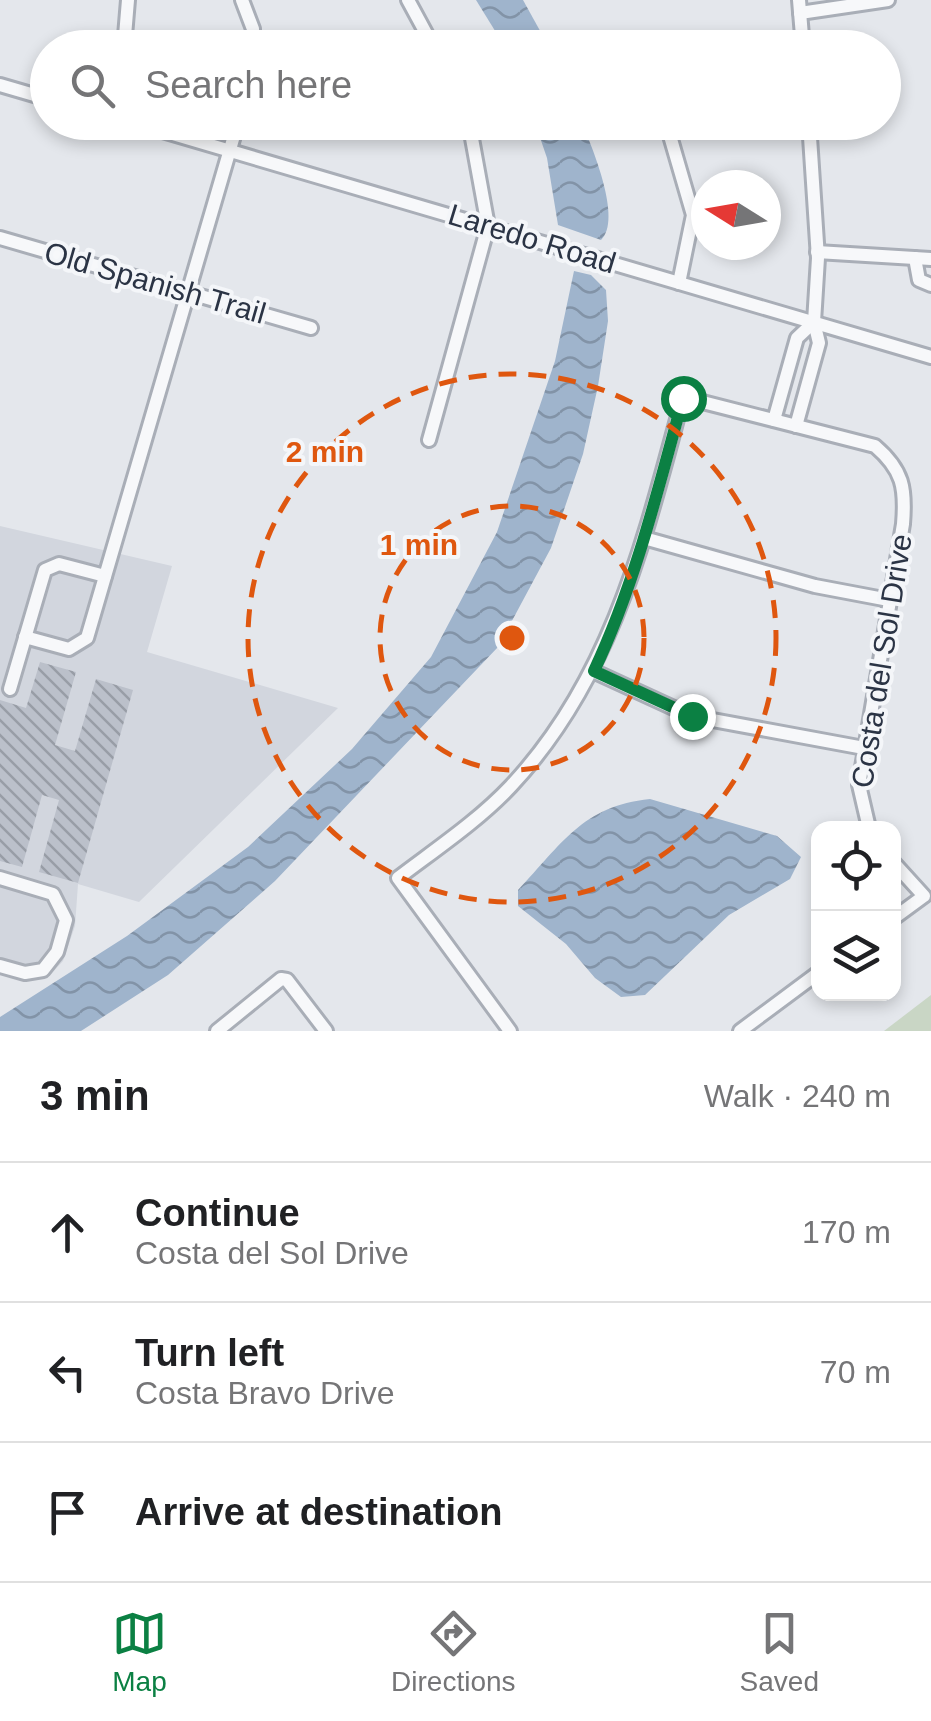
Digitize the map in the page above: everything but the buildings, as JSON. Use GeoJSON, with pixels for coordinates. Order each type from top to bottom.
{"type":"FeatureCollection","features":[{"type":"Feature","properties":{"kind":"street"},"geometry":{"type":"LineString","coordinates":[[126,30],[128,0]]}},
{"type":"Feature","properties":{"kind":"street"},"geometry":{"type":"LineString","coordinates":[[242,0],[253,30]]}},
{"type":"Feature","properties":{"kind":"street"},"geometry":{"type":"LineString","coordinates":[[408,0],[424,30]]}},
{"type":"Feature","properties":{"kind":"street"},"geometry":{"type":"LineString","coordinates":[[800,6],[888,0]]}},
{"type":"Feature","properties":{"kind":"street"},"geometry":{"type":"LineString","coordinates":[[0,85],[30,93]]}},
{"type":"Feature","properties":{"kind":"street","name":"Laredo Road"},"geometry":{"type":"LineString","coordinates":[[195,140],[931,357]]}},
{"type":"Feature","properties":{"kind":"street"},"geometry":{"type":"LineString","coordinates":[[25,637],[66,649],[82,645],[233,140]]}},
{"type":"Feature","properties":{"kind":"street"},"geometry":{"type":"LineString","coordinates":[[429,440],[488,226],[473,140]]}},
{"type":"Feature","properties":{"kind":"street"},"geometry":{"type":"LineString","coordinates":[[671,140],[692,215],[679,282]]}},
{"type":"Feature","properties":{"kind":"street"},"geometry":{"type":"LineString","coordinates":[[796,426],[818,342],[814,322],[817,252],[810,140]]}},
{"type":"Feature","properties":{"kind":"street","name":"Old Spanish Trail"},"geometry":{"type":"LineString","coordinates":[[0,238],[311,328]]}},
{"type":"Feature","properties":{"kind":"street"},"geometry":{"type":"LineString","coordinates":[[817,252],[931,259]]}},
{"type":"Feature","properties":{"kind":"street"},"geometry":{"type":"LineString","coordinates":[[916,258],[919,280],[931,286]]}},
{"type":"Feature","properties":{"kind":"street"},"geometry":{"type":"LineString","coordinates":[[774,420],[798,338],[814,322]]}},
{"type":"Feature","properties":{"kind":"street","name":"Costa del Sol Drive"},"geometry":{"type":"LineString","coordinates":[[510,1031],[398,878],[509,788],[553,736],[594,671],[614,627],[644,538],[683,398],[876,446],[897,465],[906,490],[859,785],[864,821]]}},
{"type":"Feature","properties":{"kind":"street"},"geometry":{"type":"LineString","coordinates":[[644,538],[815,586],[890,600]]}},
{"type":"Feature","properties":{"kind":"street"},"geometry":{"type":"LineString","coordinates":[[10,689],[48,567],[59,564],[105,576]]}},
{"type":"Feature","properties":{"kind":"street"},"geometry":{"type":"LineString","coordinates":[[594,671],[692,716],[864,748]]}},
{"type":"Feature","properties":{"kind":"street"},"geometry":{"type":"LineString","coordinates":[[901,870],[924,896],[901,913]]}},
{"type":"Feature","properties":{"kind":"street"},"geometry":{"type":"LineString","coordinates":[[0,878],[53,894],[66,920],[57,952],[43,970],[26,973],[0,966]]}},
{"type":"Feature","properties":{"kind":"street"},"geometry":{"type":"LineString","coordinates":[[217,1031],[283,979],[326,1031]]}},
{"type":"Feature","properties":{"kind":"street"},"geometry":{"type":"LineString","coordinates":[[740,1031],[811,979]]}},
{"type":"Feature","properties":{"kind":"shaded area"},"geometry":{"type":"Polygon","coordinates":[[[0,526],[172,566],[147,652],[338,708],[139,902],[78,884],[75,926],[63,961],[51,974],[34,980],[0,973],[0,526]]]}},
{"type":"Feature","properties":{"kind":"green space"},"geometry":{"type":"Polygon","coordinates":[[[931,995],[931,1031],[884,1031],[931,995]]]}},
{"type":"Feature","properties":{"kind":"water"},"geometry":{"type":"Polygon","coordinates":[[[476,0],[523,0],[540,30],[495,30],[476,0]]]}},
{"type":"Feature","properties":{"kind":"water"},"geometry":{"type":"Polygon","coordinates":[[[541,140],[588,140],[607,201],[607,230],[601,240],[558,225],[541,140]]]}},
{"type":"Feature","properties":{"kind":"water"},"geometry":{"type":"Polygon","coordinates":[[[574,271],[591,275],[606,290],[608,321],[598,386],[583,454],[551,548],[498,647],[275,881],[168,975],[81,1031],[0,1031],[0,1017],[127,936],[248,847],[352,749],[431,657],[497,532],[555,361],[574,271]]]}},
{"type":"Feature","properties":{"kind":"water"},"geometry":{"type":"Polygon","coordinates":[[[650,799],[777,836],[801,857],[790,879],[729,915],[645,995],[621,997],[595,978],[566,944],[518,906],[518,890],[561,843],[590,819],[627,803],[650,799]]]}},
{"type":"Feature","properties":{"kind":"route"},"geometry":{"type":"LineString","coordinates":[[683,398],[644,538],[614,627],[594,671],[692,716]]}}]}
